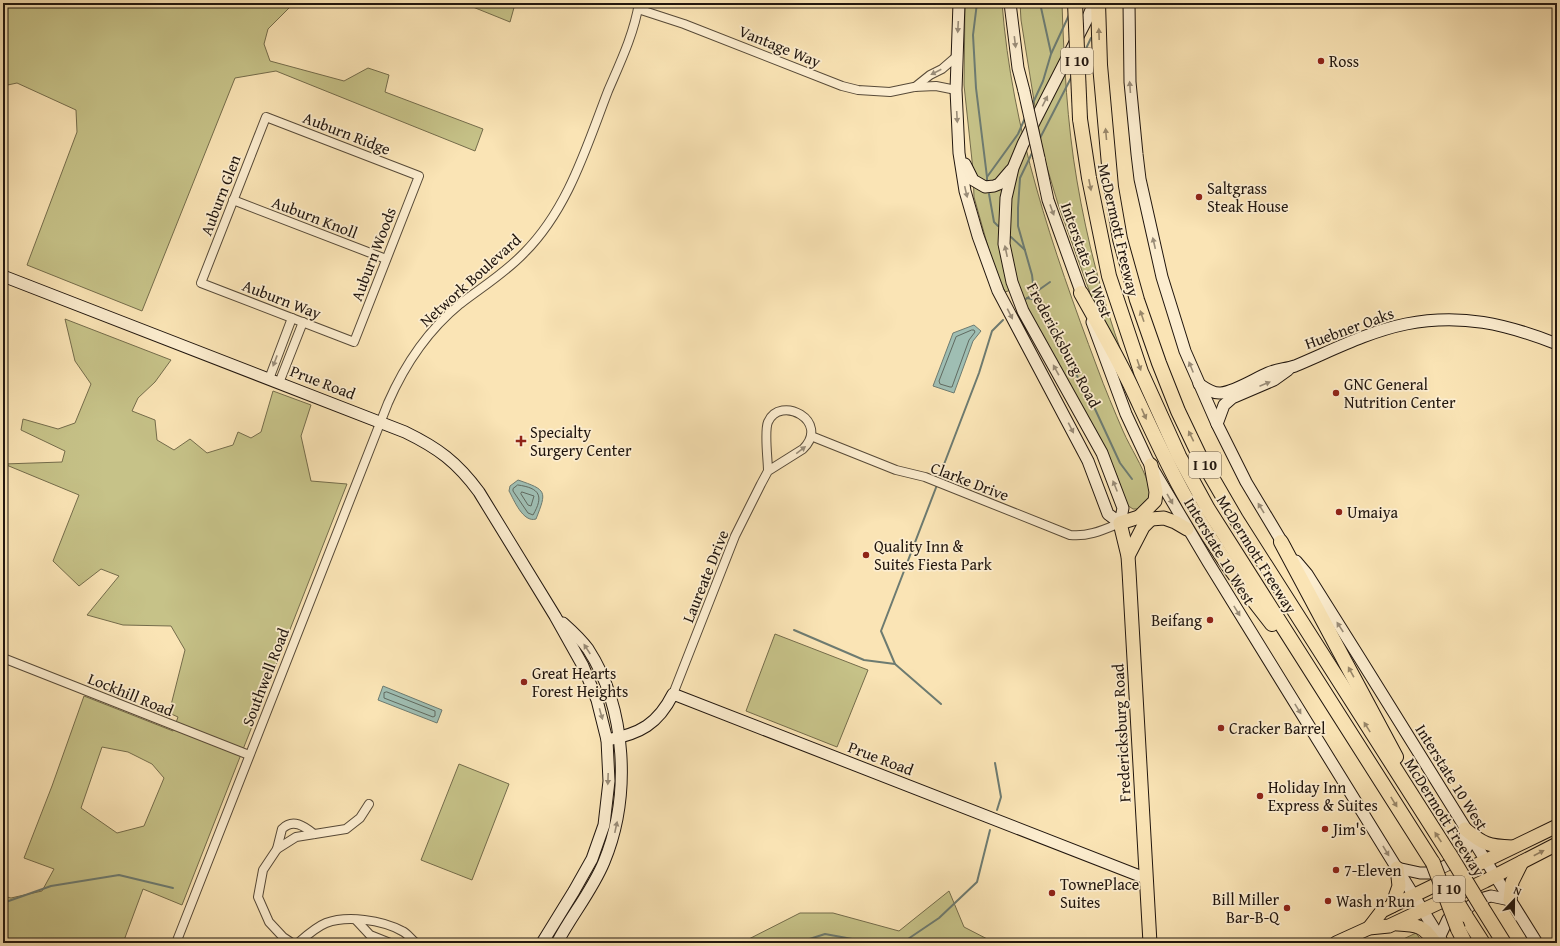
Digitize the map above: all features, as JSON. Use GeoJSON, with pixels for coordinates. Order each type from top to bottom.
{"type":"FeatureCollection","features":[{"type":"Feature","properties":{"kind":"highway","name":"McDermott Freeway"},"geometry":{"type":"LineString","coordinates":[[1075,3],[1080,119],[1088,178],[1109,276],[1141,372],[1179,456],[1208,509],[1483,943]]}},
{"type":"Feature","properties":{"kind":"highway","name":"McDermott Freeway"},"geometry":{"type":"LineString","coordinates":[[1098,3],[1100,65],[1111,187],[1120,239],[1137,300],[1159,364],[1178,411],[1200,457],[1233,513],[1504,943]]}},
{"type":"Feature","properties":{"kind":"highway"},"geometry":{"type":"LineString","coordinates":[[1081,293],[1107,338],[1152,432],[1182,490],[1224,560],[1251,598],[1313,675]]}},
{"type":"Feature","properties":{"kind":"highway"},"geometry":{"type":"LineString","coordinates":[[1281,542],[1391,746],[1426,819]]}},
{"type":"Feature","properties":{"kind":"highway"},"geometry":{"type":"LineString","coordinates":[[1433,863],[1458,929],[1465,943]]}},
{"type":"Feature","properties":{"kind":"main road","name":"Fredericksburg Road"},"geometry":{"type":"LineString","coordinates":[[959,3],[956,90],[959,153],[965,191],[978,236],[998,291],[1088,461],[1108,514],[1120,523]]}},
{"type":"Feature","properties":{"kind":"main road","name":"Interstate 10 West"},"geometry":{"type":"LineString","coordinates":[[1010,3],[1018,68],[1048,200],[1126,414],[1151,465],[1188,529],[1397,868],[1439,941]]}},
{"type":"Feature","properties":{"kind":"main road","name":"Fredericksburg Road"},"geometry":{"type":"LineString","coordinates":[[1094,3],[1023,144],[1013,168],[1006,198],[1004,244],[1012,282],[1023,310],[1102,452],[1123,508],[1120,523],[1128,556],[1145,878],[1150,943]]}},
{"type":"Feature","properties":{"kind":"main road","name":"Interstate 10 West"},"geometry":{"type":"LineString","coordinates":[[1129,3],[1130,82],[1140,179],[1162,277],[1185,351],[1199,384],[1246,482],[1281,542],[1307,574],[1537,943]]}},
{"type":"Feature","properties":{"kind":"main road"},"geometry":{"type":"LineString","coordinates":[[959,153],[973,180],[985,187],[999,184],[1005,179],[1013,168]]}},
{"type":"Feature","properties":{"kind":"main road","name":"Prue Road"},"geometry":{"type":"LineString","coordinates":[[3,276],[405,432],[432,446],[458,466],[479,492],[556,616],[591,683],[607,740],[608,781],[604,826]]}},
{"type":"Feature","properties":{"kind":"main road","name":"Huebner Oaks"},"geometry":{"type":"LineString","coordinates":[[1199,384],[1213,392],[1220,393],[1228,391],[1271,372],[1292,367],[1383,330],[1426,321],[1466,320],[1502,325],[1525,331],[1557,344]]}},
{"type":"Feature","properties":{"kind":"main road","name":"Huebner Oaks"},"geometry":{"type":"LineString","coordinates":[[1217,424],[1224,405],[1232,398],[1274,380],[1292,367]]}},
{"type":"Feature","properties":{"kind":"main road"},"geometry":{"type":"LineString","coordinates":[[1128,556],[1143,527],[1145,518],[1155,501],[1156,492],[1151,465]]}},
{"type":"Feature","properties":{"kind":"main road"},"geometry":{"type":"LineString","coordinates":[[1120,523],[1145,518],[1164,518],[1188,529]]}},
{"type":"Feature","properties":{"kind":"main road","name":"Prue Road"},"geometry":{"type":"LineString","coordinates":[[556,616],[588,650],[612,703],[620,738],[621,778],[618,814],[614,836],[603,864],[596,876]]}},
{"type":"Feature","properties":{"kind":"main road"},"geometry":{"type":"LineString","coordinates":[[607,740],[630,735],[654,722],[662,714],[674,694]]}},
{"type":"Feature","properties":{"kind":"main road","name":"Prue Road"},"geometry":{"type":"LineString","coordinates":[[674,694],[1145,878]]}},
{"type":"Feature","properties":{"kind":"main road"},"geometry":{"type":"LineString","coordinates":[[551,943],[557,936],[559,939],[596,876],[596,867],[605,845],[606,837],[604,826]]}},
{"type":"Feature","properties":{"kind":"main road"},"geometry":{"type":"LineString","coordinates":[[542,943],[592,859],[604,826]]}},
{"type":"Feature","properties":{"kind":"main road"},"geometry":{"type":"LineString","coordinates":[[1369,928],[1382,911],[1557,826]]}},
{"type":"Feature","properties":{"kind":"main road"},"geometry":{"type":"LineString","coordinates":[[1392,906],[1399,886],[1397,868],[1420,873],[1431,873],[1460,859],[1467,847],[1465,829]]}},
{"type":"Feature","properties":{"kind":"main road"},"geometry":{"type":"LineString","coordinates":[[1465,829],[1487,845],[1495,847],[1514,847]]}},
{"type":"Feature","properties":{"kind":"main road"},"geometry":{"type":"LineString","coordinates":[[1336,943],[1369,928],[1389,926],[1557,844]]}},
{"type":"Feature","properties":{"kind":"main road"},"geometry":{"type":"LineString","coordinates":[[1395,923],[1418,926],[1439,941],[1448,919],[1484,898],[1491,896],[1510,900],[1512,882],[1522,862]]}},
{"type":"Feature","properties":{"kind":"main road"},"geometry":{"type":"LineString","coordinates":[[554,924],[562,922],[591,880],[596,876]]}},
{"type":"Feature","properties":{"kind":"street","name":"Vantage Way"},"geometry":{"type":"LineString","coordinates":[[639,6],[842,86],[858,90],[890,92],[914,87],[936,86],[956,90]]}},
{"type":"Feature","properties":{"kind":"street","name":"Network Boulevard"},"geometry":{"type":"LineString","coordinates":[[380,422],[398,380],[410,359],[425,339],[442,320],[460,304],[501,275],[525,253],[557,210],[576,174],[632,32],[639,6]]}},
{"type":"Feature","properties":{"kind":"street","name":"Vantage Way"},"geometry":{"type":"LineString","coordinates":[[914,87],[930,75],[942,69],[957,56]]}},
{"type":"Feature","properties":{"kind":"street","name":"Auburn Ridge"},"geometry":{"type":"LineString","coordinates":[[266,117],[419,176]]}},
{"type":"Feature","properties":{"kind":"street","name":"Auburn Glen"},"geometry":{"type":"LineString","coordinates":[[201,283],[266,117]]}},
{"type":"Feature","properties":{"kind":"street","name":"Auburn Woods"},"geometry":{"type":"LineString","coordinates":[[354,342],[419,176]]}},
{"type":"Feature","properties":{"kind":"street","name":"Auburn Knoll"},"geometry":{"type":"LineString","coordinates":[[233,200],[386,259]]}},
{"type":"Feature","properties":{"kind":"street","name":"Auburn Way"},"geometry":{"type":"LineString","coordinates":[[201,283],[354,342]]}},
{"type":"Feature","properties":{"kind":"street"},"geometry":{"type":"LineString","coordinates":[[269,379],[292,318]]}},
{"type":"Feature","properties":{"kind":"street"},"geometry":{"type":"LineString","coordinates":[[279,383],[303,322]]}},
{"type":"Feature","properties":{"kind":"street"},"geometry":{"type":"LineString","coordinates":[[282,344],[293,348]]}},
{"type":"Feature","properties":{"kind":"street","name":"Laureate Drive"},"geometry":{"type":"LineString","coordinates":[[674,694],[736,536],[768,471],[766,433],[768,422],[772,416],[779,412],[789,410],[797,412],[804,416],[810,423],[811,436]]}},
{"type":"Feature","properties":{"kind":"street","name":"Southwell Road"},"geometry":{"type":"LineString","coordinates":[[176,943],[380,422]]}},
{"type":"Feature","properties":{"kind":"street","name":"Clarke Drive"},"geometry":{"type":"LineString","coordinates":[[811,436],[896,470],[942,484],[1070,535],[1090,535],[1120,523]]}},
{"type":"Feature","properties":{"kind":"street"},"geometry":{"type":"LineString","coordinates":[[768,471],[803,449],[807,445],[811,436]]}},
{"type":"Feature","properties":{"kind":"street","name":"Lockhill Road"},"geometry":{"type":"LineString","coordinates":[[3,658],[249,756]]}},
{"type":"Feature","properties":{"kind":"street"},"geometry":{"type":"LineString","coordinates":[[277,849],[296,837],[346,829],[360,818],[370,804]]}},
{"type":"Feature","properties":{"kind":"street"},"geometry":{"type":"LineString","coordinates":[[292,943],[269,922],[258,897],[263,870],[277,849],[282,829],[291,823],[305,827],[314,834]]}},
{"type":"Feature","properties":{"kind":"street"},"geometry":{"type":"LineString","coordinates":[[298,943],[324,924],[338,919],[375,921],[403,931],[415,943]]}},
{"type":"Feature","properties":{"kind":"street"},"geometry":{"type":"LineString","coordinates":[[356,920],[370,935],[390,943]]}},
{"type":"Feature","properties":{"kind":"street"},"geometry":{"type":"LineString","coordinates":[[376,937],[381,923]]}},
{"type":"Feature","properties":{"kind":"shaded area"},"geometry":{"type":"Polygon","coordinates":[[[3,3],[294,3],[268,29],[264,44],[270,61],[344,81],[368,68],[389,75],[385,92],[483,129],[475,151],[276,71],[235,78],[142,311],[27,265],[77,132],[76,110],[17,83],[3,86],[3,3]]]}},
{"type":"Feature","properties":{"kind":"shaded area"},"geometry":{"type":"Polygon","coordinates":[[[463,3],[512,3],[515,4],[510,22],[463,3]]]}},
{"type":"Feature","properties":{"kind":"shaded area"},"geometry":{"type":"Polygon","coordinates":[[[965,3],[1002,3],[1007,50],[1015,97],[1036,188],[1080,322],[1103,383],[1123,431],[1149,485],[1150,501],[1139,509],[1133,509],[1127,505],[1117,476],[1108,457],[1017,288],[1005,292],[992,261],[974,197],[973,170],[964,85],[965,3]]]}},
{"type":"Feature","properties":{"kind":"shaded area"},"geometry":{"type":"Polygon","coordinates":[[[1020,3],[1062,3],[1066,92],[1077,181],[1085,225],[1096,269],[1122,354],[1094,304],[1058,204],[1043,154],[1021,20],[1020,3]]]}},
{"type":"Feature","properties":{"kind":"shaded area"},"geometry":{"type":"Polygon","coordinates":[[[65,319],[171,360],[155,382],[138,398],[132,411],[155,420],[157,440],[174,450],[190,439],[207,453],[233,445],[238,432],[251,438],[261,432],[273,391],[311,405],[301,436],[311,481],[347,484],[182,905],[143,889],[123,943],[3,943],[3,896],[11,898],[42,891],[54,869],[24,858],[52,786],[84,696],[173,731],[178,717],[169,713],[185,650],[171,626],[123,625],[87,615],[119,576],[101,569],[79,586],[53,561],[79,495],[4,464],[62,462],[65,451],[21,430],[23,419],[58,429],[75,423],[91,384],[75,361],[65,319]],[[102,747],[81,808],[117,833],[144,826],[164,778],[152,764],[128,752],[102,747]]]}},
{"type":"Feature","properties":{"kind":"shaded area"},"geometry":{"type":"Polygon","coordinates":[[[775,634],[868,670],[837,747],[746,711],[775,634]]]}},
{"type":"Feature","properties":{"kind":"shaded area"},"geometry":{"type":"Polygon","coordinates":[[[459,764],[509,784],[472,880],[421,860],[459,764]]]}},
{"type":"Feature","properties":{"kind":"shaded area"},"geometry":{"type":"Polygon","coordinates":[[[949,891],[964,927],[995,943],[741,943],[800,913],[833,913],[899,931],[949,891]]]}},
{"type":"Feature","properties":{"kind":"shaded area"},"geometry":{"type":"Polygon","coordinates":[[[1416,933],[1423,943],[1395,943],[1416,933]]]}},
{"type":"Feature","properties":{"kind":"water"},"geometry":{"type":"Polygon","coordinates":[[[974,325],[981,331],[973,341],[954,393],[933,386],[953,333],[974,325]]]}},
{"type":"Feature","properties":{"kind":"water"},"geometry":{"type":"Polygon","coordinates":[[[518,480],[535,486],[542,493],[542,502],[536,519],[527,518],[523,514],[516,505],[509,491],[510,486],[518,480]]]}},
{"type":"Feature","properties":{"kind":"water"},"geometry":{"type":"Polygon","coordinates":[[[383,686],[442,710],[437,723],[378,700],[383,686]]]}},
{"type":"Feature","properties":{"kind":"waterway"},"geometry":{"type":"LineString","coordinates":[[977,3],[973,35],[976,88],[987,177]]}},
{"type":"Feature","properties":{"kind":"waterway"},"geometry":{"type":"LineString","coordinates":[[1040,3],[1051,53]]}},
{"type":"Feature","properties":{"kind":"waterway"},"geometry":{"type":"LineString","coordinates":[[1032,105],[1043,81],[1051,54],[1069,15]]}},
{"type":"Feature","properties":{"kind":"waterway"},"geometry":{"type":"LineString","coordinates":[[1083,55],[1091,38]]}},
{"type":"Feature","properties":{"kind":"waterway"},"geometry":{"type":"LineString","coordinates":[[1039,140],[1072,76]]}},
{"type":"Feature","properties":{"kind":"waterway"},"geometry":{"type":"LineString","coordinates":[[987,181],[987,177],[1018,134],[1025,118]]}},
{"type":"Feature","properties":{"kind":"waterway"},"geometry":{"type":"LineString","coordinates":[[1033,151],[1020,178],[1018,226],[1032,275],[1034,292]]}},
{"type":"Feature","properties":{"kind":"waterway"},"geometry":{"type":"LineString","coordinates":[[989,194],[994,222],[998,226]]}},
{"type":"Feature","properties":{"kind":"waterway"},"geometry":{"type":"LineString","coordinates":[[1011,237],[1025,250]]}},
{"type":"Feature","properties":{"kind":"waterway"},"geometry":{"type":"LineString","coordinates":[[1026,299],[1050,282]]}},
{"type":"Feature","properties":{"kind":"waterway"},"geometry":{"type":"LineString","coordinates":[[1027,298],[1037,302],[1095,409],[1120,463],[1132,479]]}},
{"type":"Feature","properties":{"kind":"waterway"},"geometry":{"type":"LineString","coordinates":[[938,480],[979,373],[992,331],[1003,320]]}},
{"type":"Feature","properties":{"kind":"waterway"},"geometry":{"type":"LineString","coordinates":[[937,485],[881,631],[895,664],[941,704]]}},
{"type":"Feature","properties":{"kind":"waterway"},"geometry":{"type":"LineString","coordinates":[[794,630],[864,660],[895,664]]}},
{"type":"Feature","properties":{"kind":"waterway"},"geometry":{"type":"LineString","coordinates":[[995,763],[1001,797],[997,810]]}},
{"type":"Feature","properties":{"kind":"waterway"},"geometry":{"type":"LineString","coordinates":[[902,943],[939,918],[977,882],[990,830]]}},
{"type":"Feature","properties":{"kind":"waterway"},"geometry":{"type":"LineString","coordinates":[[3,903],[51,886],[119,875],[173,888]]}},
{"type":"Feature","properties":{"kind":"waterway"},"geometry":{"type":"LineString","coordinates":[[797,943],[825,934],[874,943]]}},
{"type":"Feature","properties":{"kind":"place","name":"Ross"},"geometry":{"type":"Point","coordinates":[1321,61]}},
{"type":"Feature","properties":{"kind":"place","name":"Saltgrass Steak House"},"geometry":{"type":"Point","coordinates":[1199,197]}},
{"type":"Feature","properties":{"kind":"place","name":"GNC General Nutrition Center"},"geometry":{"type":"Point","coordinates":[1336,393]}},
{"type":"Feature","properties":{"kind":"place","name":"Specialty Surgery Center"},"geometry":{"type":"Point","coordinates":[521,441]}},
{"type":"Feature","properties":{"kind":"place","name":"Umaiya"},"geometry":{"type":"Point","coordinates":[1339,512]}},
{"type":"Feature","properties":{"kind":"place","name":"Quality Inn & Suites Fiesta Park"},"geometry":{"type":"Point","coordinates":[866,555]}},
{"type":"Feature","properties":{"kind":"place","name":"Beifang"},"geometry":{"type":"Point","coordinates":[1210,620]}},
{"type":"Feature","properties":{"kind":"place","name":"Great Hearts Forest Heights"},"geometry":{"type":"Point","coordinates":[524,682]}},
{"type":"Feature","properties":{"kind":"place","name":"Cracker Barrel"},"geometry":{"type":"Point","coordinates":[1221,728]}},
{"type":"Feature","properties":{"kind":"place","name":"Holiday Inn Express & Suites"},"geometry":{"type":"Point","coordinates":[1260,796]}},
{"type":"Feature","properties":{"kind":"place","name":"Jim's"},"geometry":{"type":"Point","coordinates":[1325,829]}},
{"type":"Feature","properties":{"kind":"place","name":"7-Eleven"},"geometry":{"type":"Point","coordinates":[1336,870]}},
{"type":"Feature","properties":{"kind":"place","name":"TownePlace Suites"},"geometry":{"type":"Point","coordinates":[1052,893]}},
{"type":"Feature","properties":{"kind":"place","name":"Wash n Run"},"geometry":{"type":"Point","coordinates":[1328,901]}},
{"type":"Feature","properties":{"kind":"place","name":"Bill Miller Bar-B-Q"},"geometry":{"type":"Point","coordinates":[1287,908]}}]}
